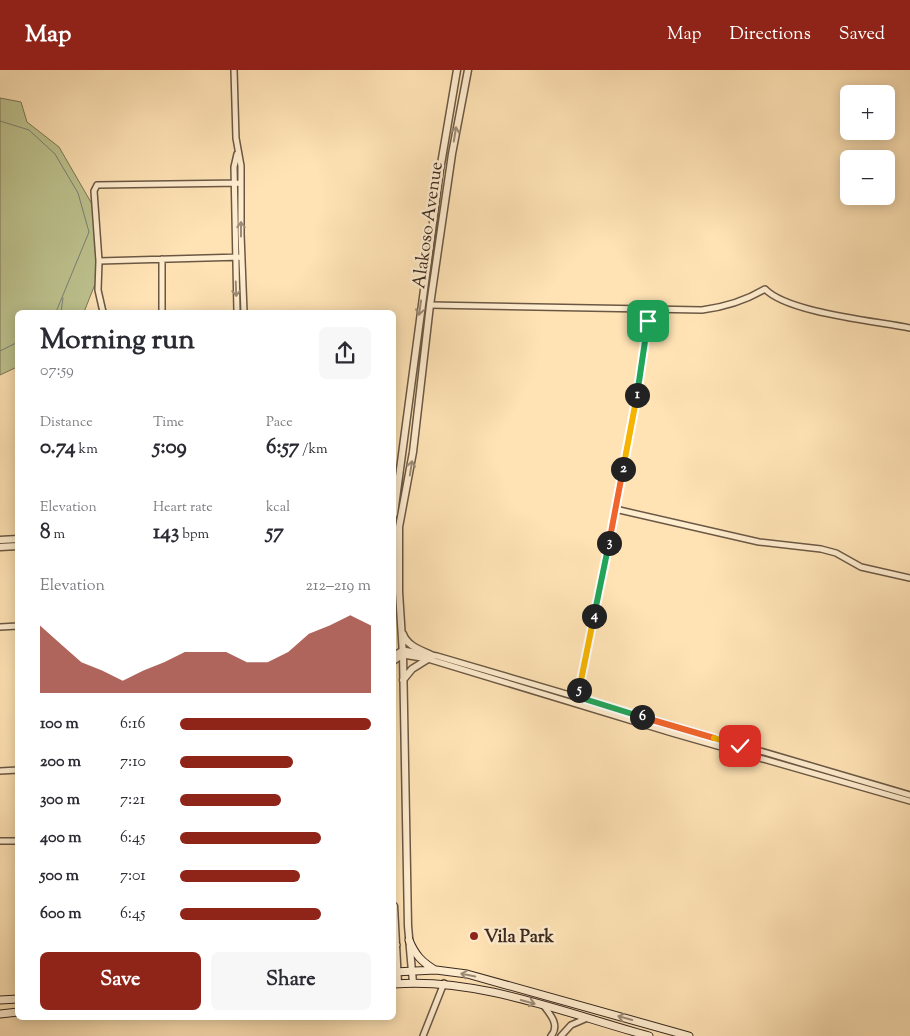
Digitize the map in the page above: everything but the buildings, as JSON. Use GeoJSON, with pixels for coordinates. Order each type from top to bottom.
{"type":"FeatureCollection","features":[{"type":"Feature","properties":{"kind":"main road"},"geometry":{"type":"LineString","coordinates":[[409,940],[419,958],[436,970]]}},
{"type":"Feature","properties":{"kind":"main road"},"geometry":{"type":"LineString","coordinates":[[396,971],[436,970],[488,979],[689,1036]]}},
{"type":"Feature","properties":{"kind":"main road"},"geometry":{"type":"LineString","coordinates":[[396,983],[444,983],[479,988],[649,1036]]}},
{"type":"Feature","properties":{"kind":"main road"},"geometry":{"type":"LineString","coordinates":[[0,1000],[15,999]]}},
{"type":"Feature","properties":{"kind":"main road"},"geometry":{"type":"LineString","coordinates":[[0,1014],[15,1012]]}},
{"type":"Feature","properties":{"kind":"street"},"geometry":{"type":"LineString","coordinates":[[234,70],[237,153],[234,167],[237,310]]}},
{"type":"Feature","properties":{"kind":"street","name":"Alakoso Avenue"},"geometry":{"type":"LineString","coordinates":[[396,495],[440,170],[458,70]]}},
{"type":"Feature","properties":{"kind":"street","name":"Alakoso Avenue"},"geometry":{"type":"LineString","coordinates":[[413,983],[409,940],[402,681],[403,653],[396,533],[414,452],[430,305],[457,123],[468,70]]}},
{"type":"Feature","properties":{"kind":"street"},"geometry":{"type":"LineString","coordinates":[[237,153],[241,166],[244,310]]}},
{"type":"Feature","properties":{"kind":"street"},"geometry":{"type":"LineString","coordinates":[[103,310],[98,290],[99,261],[94,191],[97,185],[241,183]]}},
{"type":"Feature","properties":{"kind":"street"},"geometry":{"type":"LineString","coordinates":[[99,261],[242,257]]}},
{"type":"Feature","properties":{"kind":"street"},"geometry":{"type":"LineString","coordinates":[[162,259],[162,310]]}},
{"type":"Feature","properties":{"kind":"street"},"geometry":{"type":"LineString","coordinates":[[430,305],[702,310],[722,308],[753,296],[765,289],[780,300],[910,328]]}},
{"type":"Feature","properties":{"kind":"street"},"geometry":{"type":"LineString","coordinates":[[578,697],[637,394],[648,321]]}},
{"type":"Feature","properties":{"kind":"street"},"geometry":{"type":"LineString","coordinates":[[615,509],[758,542],[821,549],[836,553],[861,567],[910,578]]}},
{"type":"Feature","properties":{"kind":"street"},"geometry":{"type":"LineString","coordinates":[[0,540],[15,539]]}},
{"type":"Feature","properties":{"kind":"street"},"geometry":{"type":"LineString","coordinates":[[0,547],[15,546]]}},
{"type":"Feature","properties":{"kind":"street"},"geometry":{"type":"LineString","coordinates":[[400,617],[404,638],[429,657],[672,733],[910,801]]}},
{"type":"Feature","properties":{"kind":"street"},"geometry":{"type":"LineString","coordinates":[[0,627],[15,626]]}},
{"type":"Feature","properties":{"kind":"street"},"geometry":{"type":"LineString","coordinates":[[396,655],[403,653],[429,657],[578,697],[910,795]]}},
{"type":"Feature","properties":{"kind":"street"},"geometry":{"type":"LineString","coordinates":[[396,659],[403,653]]}},
{"type":"Feature","properties":{"kind":"street"},"geometry":{"type":"LineString","coordinates":[[402,681],[412,669],[429,657]]}},
{"type":"Feature","properties":{"kind":"street"},"geometry":{"type":"LineString","coordinates":[[0,771],[15,770]]}},
{"type":"Feature","properties":{"kind":"street"},"geometry":{"type":"LineString","coordinates":[[0,841],[15,841]]}},
{"type":"Feature","properties":{"kind":"street"},"geometry":{"type":"LineString","coordinates":[[396,971],[396,983]]}},
{"type":"Feature","properties":{"kind":"street"},"geometry":{"type":"LineString","coordinates":[[423,1036],[444,983]]}},
{"type":"Feature","properties":{"kind":"street"},"geometry":{"type":"LineString","coordinates":[[544,1006],[556,1026],[551,1036]]}},
{"type":"Feature","properties":{"kind":"street"},"geometry":{"type":"LineString","coordinates":[[561,1036],[571,1025],[585,1019]]}},
{"type":"Feature","properties":{"kind":"green space"},"geometry":{"type":"Polygon","coordinates":[[[0,98],[21,102],[27,122],[59,147],[92,204],[103,264],[85,310],[15,310],[15,368],[0,375],[0,98]]]}},
{"type":"Feature","properties":{"kind":"waterway"},"geometry":{"type":"LineString","coordinates":[[0,121],[29,130],[55,154],[78,193],[89,232],[57,310]]}},
{"type":"Feature","properties":{"kind":"waterway"},"geometry":{"type":"LineString","coordinates":[[61,310],[63,298]]}},
{"type":"Feature","properties":{"kind":"waterway"},"geometry":{"type":"LineString","coordinates":[[0,351],[15,344]]}},
{"type":"Feature","properties":{"kind":"place","name":"Vila Park"},"geometry":{"type":"Point","coordinates":[474,936]}},
{"type":"Feature","properties":{"kind":"route"},"geometry":{"type":"LineString","coordinates":[[648,321],[637,394],[578,697],[740,746]]}}]}
